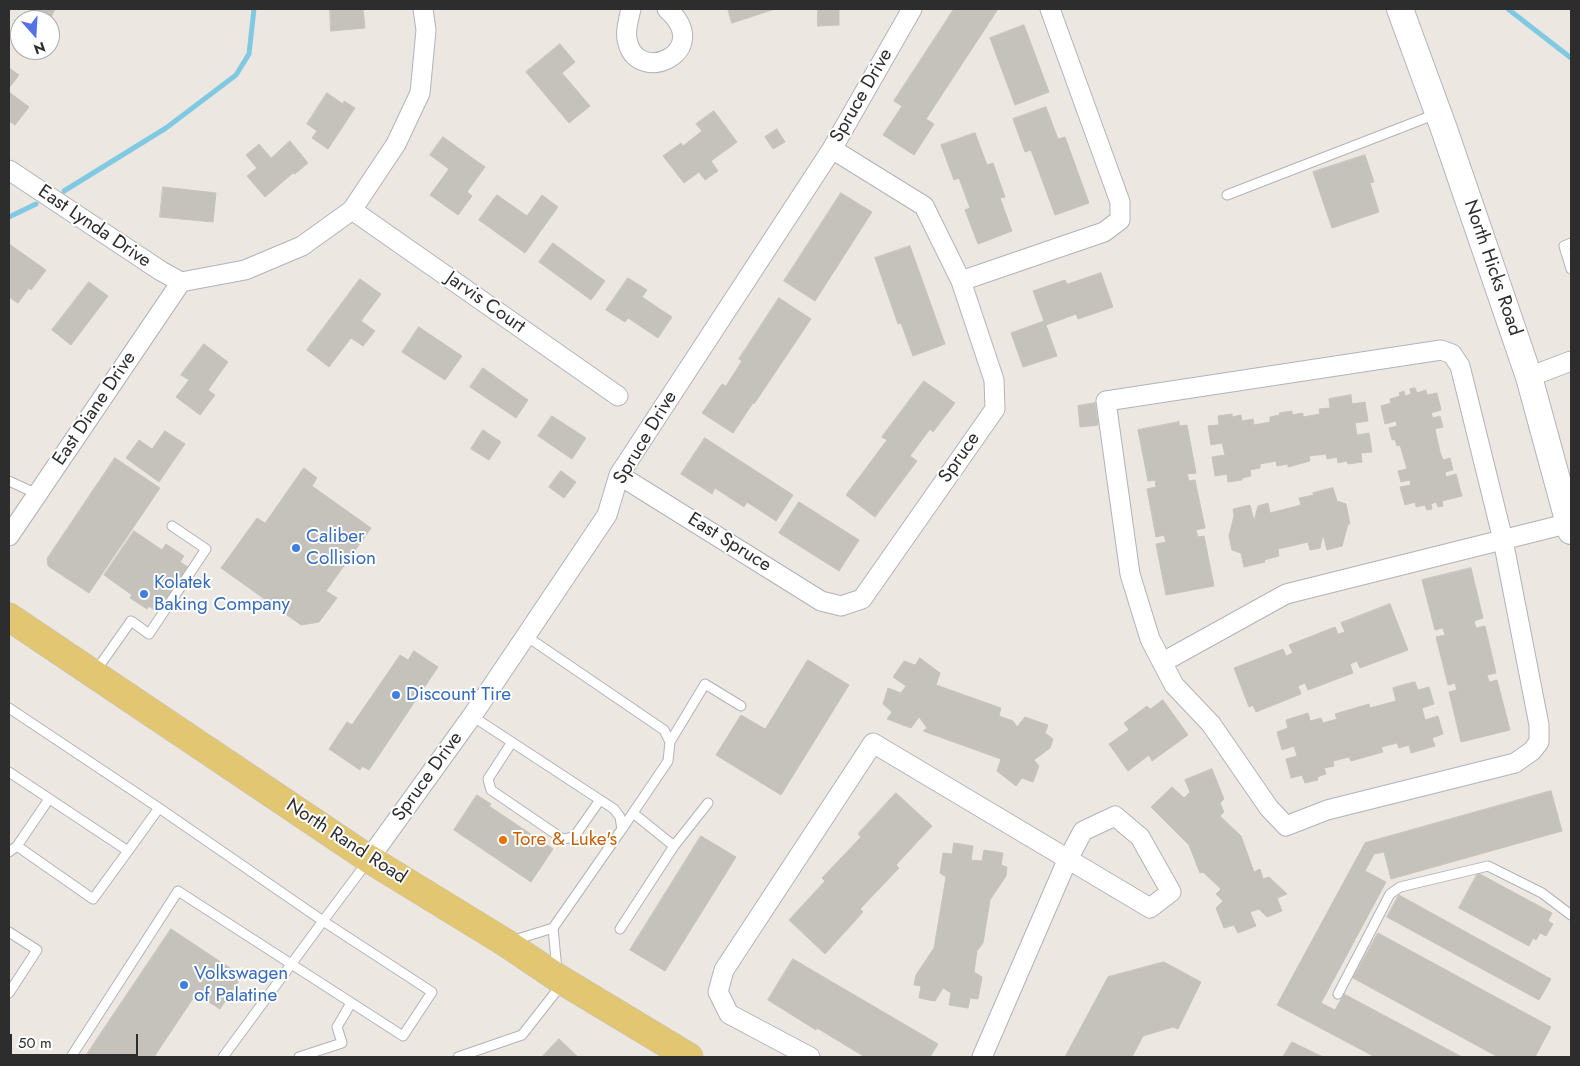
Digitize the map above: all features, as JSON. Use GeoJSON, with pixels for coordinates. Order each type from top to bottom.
{"type":"FeatureCollection","features":[{"type":"Feature","properties":{"kind":"main road","name":"North Hicks Road"},"geometry":{"type":"LineString","coordinates":[[1400,9],[1439,114],[1529,376],[1565,488],[1570,527]]}},
{"type":"Feature","properties":{"kind":"main road","name":"North Rand Road"},"geometry":{"type":"LineString","coordinates":[[11,621],[94,674],[369,859],[506,943],[561,980],[689,1057]]}},
{"type":"Feature","properties":{"kind":"street"},"geometry":{"type":"LineString","coordinates":[[181,282],[245,270],[302,246],[352,210],[396,144],[420,93],[426,30],[423,9]]}},
{"type":"Feature","properties":{"kind":"street"},"geometry":{"type":"LineString","coordinates":[[631,9],[627,38],[629,47],[642,60],[651,63],[660,63],[669,59],[676,54],[681,46],[683,37],[682,27],[678,19],[667,9]]}},
{"type":"Feature","properties":{"kind":"street","name":"Spruce Drive"},"geometry":{"type":"LineString","coordinates":[[369,859],[472,716],[607,515],[620,475],[832,149],[912,9]]}},
{"type":"Feature","properties":{"kind":"street"},"geometry":{"type":"LineString","coordinates":[[961,281],[1104,232],[1120,220],[1120,202],[1050,9]]}},
{"type":"Feature","properties":{"kind":"street","name":"Spruce"},"geometry":{"type":"LineString","coordinates":[[832,149],[924,206],[961,281],[994,380],[995,409],[862,599],[841,606]]}},
{"type":"Feature","properties":{"kind":"street","name":"East Lynda Drive"},"geometry":{"type":"LineString","coordinates":[[9,170],[161,271],[181,282]]}},
{"type":"Feature","properties":{"kind":"street","name":"Jarvis Court"},"geometry":{"type":"LineString","coordinates":[[352,210],[618,396]]}},
{"type":"Feature","properties":{"kind":"street","name":"East Diane Drive"},"geometry":{"type":"LineString","coordinates":[[9,536],[181,282]]}},
{"type":"Feature","properties":{"kind":"street"},"geometry":{"type":"LineString","coordinates":[[1441,350],[1452,354],[1460,366],[1503,540],[1539,725],[1539,742],[1532,751],[1515,763],[1327,810],[1286,826],[1269,808],[1211,724],[1174,685],[1150,639],[1130,574],[1106,401],[1441,350]]}},
{"type":"Feature","properties":{"kind":"street"},"geometry":{"type":"LineString","coordinates":[[1529,376],[1571,361]]}},
{"type":"Feature","properties":{"kind":"street","name":"East Spruce"},"geometry":{"type":"LineString","coordinates":[[620,475],[821,601],[841,606]]}},
{"type":"Feature","properties":{"kind":"street"},"geometry":{"type":"LineString","coordinates":[[1163,662],[1286,594],[1503,540],[1570,527]]}},
{"type":"Feature","properties":{"kind":"street"},"geometry":{"type":"LineString","coordinates":[[810,1057],[729,1014],[718,992],[724,970],[873,744],[1068,859],[1150,908],[1172,892],[1140,837],[1115,816],[1083,832],[1068,859],[982,1057]]}},
{"type":"Feature","properties":{"kind":"lane"},"geometry":{"type":"LineString","coordinates":[[1227,195],[1439,114]]}},
{"type":"Feature","properties":{"kind":"lane"},"geometry":{"type":"LineString","coordinates":[[1571,244],[1564,246],[1571,269]]}},
{"type":"Feature","properties":{"kind":"lane"},"geometry":{"type":"LineString","coordinates":[[9,481],[37,494]]}},
{"type":"Feature","properties":{"kind":"lane"},"geometry":{"type":"LineString","coordinates":[[94,674],[131,622],[149,634],[206,549],[172,526]]}},
{"type":"Feature","properties":{"kind":"lane"},"geometry":{"type":"LineString","coordinates":[[526,636],[664,730],[670,742]]}},
{"type":"Feature","properties":{"kind":"lane"},"geometry":{"type":"LineString","coordinates":[[695,682],[705,684],[741,706]]}},
{"type":"Feature","properties":{"kind":"lane"},"geometry":{"type":"LineString","coordinates":[[506,943],[553,928],[668,761],[670,742],[705,684]]}},
{"type":"Feature","properties":{"kind":"lane"},"geometry":{"type":"LineString","coordinates":[[9,708],[323,921],[432,992],[403,1036],[178,891],[71,1057]]}},
{"type":"Feature","properties":{"kind":"lane"},"geometry":{"type":"LineString","coordinates":[[472,716],[614,809],[620,817],[622,829]]}},
{"type":"Feature","properties":{"kind":"lane"},"geometry":{"type":"LineString","coordinates":[[512,742],[488,778],[491,790],[563,839],[574,837],[600,800]]}},
{"type":"Feature","properties":{"kind":"lane"},"geometry":{"type":"LineString","coordinates":[[9,772],[128,851]]}},
{"type":"Feature","properties":{"kind":"lane"},"geometry":{"type":"LineString","coordinates":[[9,852],[17,846],[50,799]]}},
{"type":"Feature","properties":{"kind":"lane"},"geometry":{"type":"LineString","coordinates":[[620,929],[674,846],[708,803]]}},
{"type":"Feature","properties":{"kind":"lane"},"geometry":{"type":"LineString","coordinates":[[17,846],[93,899],[159,808]]}},
{"type":"Feature","properties":{"kind":"lane"},"geometry":{"type":"LineString","coordinates":[[633,813],[674,846]]}},
{"type":"Feature","properties":{"kind":"lane"},"geometry":{"type":"LineString","coordinates":[[223,1057],[369,859]]}},
{"type":"Feature","properties":{"kind":"lane"},"geometry":{"type":"LineString","coordinates":[[1338,994],[1390,894],[1400,887],[1488,866],[1542,893],[1571,914]]}},
{"type":"Feature","properties":{"kind":"lane"},"geometry":{"type":"LineString","coordinates":[[458,1057],[522,1035],[561,980],[553,928]]}},
{"type":"Feature","properties":{"kind":"lane"},"geometry":{"type":"LineString","coordinates":[[9,932],[38,950],[9,993]]}},
{"type":"Feature","properties":{"kind":"lane"},"geometry":{"type":"LineString","coordinates":[[299,1057],[342,1043],[337,1027],[351,1003]]}},
{"type":"Feature","properties":{"kind":"building"},"geometry":{"type":"Polygon","coordinates":[[[31,9],[55,9],[55,10],[31,9]]]}},
{"type":"Feature","properties":{"kind":"building"},"geometry":{"type":"Polygon","coordinates":[[[330,9],[363,9],[365,28],[331,31],[330,9]]]}},
{"type":"Feature","properties":{"kind":"building"},"geometry":{"type":"Polygon","coordinates":[[[728,9],[775,9],[732,23],[728,9]]]}},
{"type":"Feature","properties":{"kind":"building"},"geometry":{"type":"Polygon","coordinates":[[[818,9],[839,9],[839,25],[818,26],[818,9]]]}},
{"type":"Feature","properties":{"kind":"building"},"geometry":{"type":"Polygon","coordinates":[[[954,9],[998,9],[926,119],[934,124],[914,155],[883,135],[902,106],[894,101],[954,9]]]}},
{"type":"Feature","properties":{"kind":"building"},"geometry":{"type":"Polygon","coordinates":[[[1024,25],[1049,92],[1015,105],[990,38],[1024,25]]]}},
{"type":"Feature","properties":{"kind":"building"},"geometry":{"type":"Polygon","coordinates":[[[560,44],[575,62],[562,73],[590,106],[569,123],[526,72],[560,44]]]}},
{"type":"Feature","properties":{"kind":"building"},"geometry":{"type":"Polygon","coordinates":[[[9,68],[19,75],[9,88],[9,68]]]}},
{"type":"Feature","properties":{"kind":"building"},"geometry":{"type":"Polygon","coordinates":[[[9,92],[29,107],[15,125],[9,121],[9,92]]]}},
{"type":"Feature","properties":{"kind":"building"},"geometry":{"type":"Polygon","coordinates":[[[327,93],[343,104],[344,101],[355,108],[328,149],[312,138],[317,131],[307,124],[327,93]]]}},
{"type":"Feature","properties":{"kind":"building"},"geometry":{"type":"Polygon","coordinates":[[[1046,107],[1058,139],[1065,137],[1089,203],[1055,215],[1031,150],[1025,152],[1013,119],[1046,107]]]}},
{"type":"Feature","properties":{"kind":"building"},"geometry":{"type":"Polygon","coordinates":[[[714,111],[737,142],[711,161],[718,171],[705,180],[699,172],[684,183],[663,156],[681,143],[683,146],[702,131],[696,124],[714,111]]]}},
{"type":"Feature","properties":{"kind":"building"},"geometry":{"type":"Polygon","coordinates":[[[777,129],[785,142],[773,149],[765,137],[777,129]]]}},
{"type":"Feature","properties":{"kind":"building"},"geometry":{"type":"Polygon","coordinates":[[[975,133],[987,165],[993,163],[1005,197],[1000,198],[1012,231],[978,244],[965,210],[970,208],[959,178],[954,180],[941,145],[975,133]]]}},
{"type":"Feature","properties":{"kind":"building"},"geometry":{"type":"Polygon","coordinates":[[[443,137],[485,167],[467,192],[472,196],[458,215],[430,195],[449,169],[430,155],[443,137]]]}},
{"type":"Feature","properties":{"kind":"building"},"geometry":{"type":"Polygon","coordinates":[[[290,141],[308,163],[265,197],[247,176],[257,168],[246,155],[259,144],[271,158],[290,141]]]}},
{"type":"Feature","properties":{"kind":"building"},"geometry":{"type":"Polygon","coordinates":[[[1365,155],[1374,182],[1370,183],[1379,212],[1332,228],[1313,172],[1365,155]]]}},
{"type":"Feature","properties":{"kind":"building"},"geometry":{"type":"Polygon","coordinates":[[[163,187],[216,193],[213,222],[160,217],[163,187]]]}},
{"type":"Feature","properties":{"kind":"building"},"geometry":{"type":"Polygon","coordinates":[[[841,193],[872,212],[815,301],[784,281],[841,193]]]}},
{"type":"Feature","properties":{"kind":"building"},"geometry":{"type":"Polygon","coordinates":[[[497,195],[527,216],[542,195],[558,207],[525,253],[479,220],[497,195]]]}},
{"type":"Feature","properties":{"kind":"building"},"geometry":{"type":"Polygon","coordinates":[[[553,243],[605,281],[591,300],[539,262],[553,243]]]}},
{"type":"Feature","properties":{"kind":"building"},"geometry":{"type":"Polygon","coordinates":[[[9,244],[46,270],[31,290],[29,288],[18,303],[9,297],[9,277],[11,274],[9,272],[9,244]]]}},
{"type":"Feature","properties":{"kind":"building"},"geometry":{"type":"Polygon","coordinates":[[[910,246],[945,344],[913,356],[901,323],[898,324],[875,258],[910,246]]]}},
{"type":"Feature","properties":{"kind":"building"},"geometry":{"type":"Polygon","coordinates":[[[1101,273],[1113,307],[1078,319],[1076,314],[1046,325],[1057,356],[1023,367],[1011,333],[1044,321],[1033,291],[1065,280],[1067,284],[1101,273]]]}},
{"type":"Feature","properties":{"kind":"building"},"geometry":{"type":"Polygon","coordinates":[[[628,278],[647,290],[642,297],[672,317],[658,338],[628,318],[625,322],[606,310],[628,278]]]}},
{"type":"Feature","properties":{"kind":"building"},"geometry":{"type":"Polygon","coordinates":[[[360,279],[381,294],[361,321],[375,331],[363,346],[351,338],[329,367],[307,350],[360,279]]]}},
{"type":"Feature","properties":{"kind":"building"},"geometry":{"type":"Polygon","coordinates":[[[89,282],[108,296],[71,345],[52,330],[89,282]]]}},
{"type":"Feature","properties":{"kind":"building"},"geometry":{"type":"Polygon","coordinates":[[[779,298],[811,319],[733,433],[702,413],[722,384],[726,386],[742,361],[739,359],[779,298]]]}},
{"type":"Feature","properties":{"kind":"building"},"geometry":{"type":"Polygon","coordinates":[[[419,327],[462,356],[445,380],[402,352],[419,327]]]}},
{"type":"Feature","properties":{"kind":"building"},"geometry":{"type":"Polygon","coordinates":[[[204,344],[228,362],[208,390],[215,395],[200,415],[176,397],[189,380],[181,375],[204,344]]]}},
{"type":"Feature","properties":{"kind":"building"},"geometry":{"type":"Polygon","coordinates":[[[483,368],[528,400],[516,418],[470,387],[483,368]]]}},
{"type":"Feature","properties":{"kind":"building"},"geometry":{"type":"Polygon","coordinates":[[[924,381],[955,403],[933,432],[930,429],[910,456],[917,461],[875,517],[846,495],[887,440],[882,437],[924,381]]]}},
{"type":"Feature","properties":{"kind":"building"},"geometry":{"type":"Polygon","coordinates":[[[1415,388],[1417,393],[1426,390],[1427,395],[1437,393],[1441,410],[1431,413],[1433,418],[1440,416],[1443,427],[1435,429],[1443,460],[1450,458],[1453,470],[1445,472],[1446,477],[1456,474],[1462,496],[1442,501],[1443,506],[1438,507],[1436,502],[1431,504],[1432,509],[1427,510],[1425,505],[1416,507],[1415,502],[1405,505],[1400,487],[1411,485],[1410,480],[1401,482],[1398,471],[1407,469],[1400,445],[1397,446],[1395,439],[1392,440],[1389,428],[1397,426],[1396,421],[1385,424],[1381,406],[1391,403],[1390,399],[1400,396],[1399,393],[1404,391],[1405,396],[1411,394],[1410,389],[1415,388]]]}},
{"type":"Feature","properties":{"kind":"building"},"geometry":{"type":"Polygon","coordinates":[[[1351,395],[1352,404],[1365,402],[1368,421],[1355,423],[1357,435],[1369,433],[1372,452],[1361,453],[1362,462],[1348,464],[1347,461],[1338,463],[1337,457],[1327,459],[1326,454],[1309,456],[1310,461],[1288,467],[1288,464],[1277,466],[1276,461],[1260,464],[1260,468],[1250,470],[1251,476],[1242,478],[1242,480],[1228,482],[1227,474],[1215,476],[1212,457],[1225,455],[1222,443],[1211,445],[1208,426],[1219,425],[1218,416],[1232,414],[1232,417],[1241,415],[1242,421],[1253,419],[1254,425],[1270,422],[1270,417],[1280,415],[1279,413],[1292,411],[1292,415],[1303,413],[1303,417],[1320,414],[1319,409],[1330,408],[1329,399],[1351,395]]]}},
{"type":"Feature","properties":{"kind":"building"},"geometry":{"type":"Polygon","coordinates":[[[1095,403],[1098,425],[1080,427],[1078,406],[1095,403]]]}},
{"type":"Feature","properties":{"kind":"building"},"geometry":{"type":"Polygon","coordinates":[[[552,416],[586,438],[572,459],[538,436],[552,416]]]}},
{"type":"Feature","properties":{"kind":"building"},"geometry":{"type":"Polygon","coordinates":[[[1179,422],[1179,426],[1187,425],[1196,473],[1187,474],[1189,481],[1195,480],[1205,528],[1196,530],[1198,537],[1204,536],[1214,586],[1166,595],[1156,544],[1166,542],[1164,535],[1156,537],[1147,489],[1156,487],[1155,480],[1148,481],[1138,430],[1179,422]]]}},
{"type":"Feature","properties":{"kind":"building"},"geometry":{"type":"Polygon","coordinates":[[[483,430],[501,442],[489,460],[471,449],[483,430]]]}},
{"type":"Feature","properties":{"kind":"building"},"geometry":{"type":"Polygon","coordinates":[[[165,431],[185,444],[159,482],[126,458],[139,440],[152,449],[165,431]]]}},
{"type":"Feature","properties":{"kind":"building"},"geometry":{"type":"Polygon","coordinates":[[[705,438],[793,495],[776,521],[747,502],[744,507],[715,488],[712,494],[681,474],[705,438]]]}},
{"type":"Feature","properties":{"kind":"building"},"geometry":{"type":"Polygon","coordinates":[[[115,458],[160,488],[89,593],[48,566],[47,559],[115,458]]]}},
{"type":"Feature","properties":{"kind":"building","name":"Caliber Collision"},"geometry":{"type":"Polygon","coordinates":[[[304,468],[317,478],[312,486],[371,528],[326,591],[337,598],[319,622],[301,625],[221,568],[257,518],[265,523],[304,468]]]}},
{"type":"Feature","properties":{"kind":"building"},"geometry":{"type":"Polygon","coordinates":[[[561,471],[576,482],[564,498],[549,487],[561,471]]]}},
{"type":"Feature","properties":{"kind":"building"},"geometry":{"type":"Polygon","coordinates":[[[1333,488],[1337,501],[1346,504],[1350,524],[1348,524],[1342,546],[1327,550],[1323,534],[1320,548],[1310,550],[1308,542],[1278,549],[1279,556],[1264,560],[1265,562],[1244,567],[1241,553],[1232,550],[1229,536],[1234,516],[1233,509],[1250,505],[1254,521],[1258,506],[1268,503],[1270,513],[1301,505],[1299,498],[1333,488]]]}},
{"type":"Feature","properties":{"kind":"building"},"geometry":{"type":"Polygon","coordinates":[[[799,502],[859,540],[839,571],[779,533],[799,502]]]}},
{"type":"Feature","properties":{"kind":"building"},"geometry":{"type":"Polygon","coordinates":[[[134,531],[162,550],[166,544],[184,556],[180,562],[188,567],[157,612],[149,606],[147,609],[130,598],[132,595],[104,575],[134,531]]]}},
{"type":"Feature","properties":{"kind":"building"},"geometry":{"type":"Polygon","coordinates":[[[1471,568],[1483,618],[1474,621],[1476,628],[1485,626],[1496,673],[1487,675],[1489,682],[1497,680],[1510,730],[1461,742],[1449,692],[1457,690],[1455,683],[1448,685],[1436,637],[1445,635],[1443,628],[1435,630],[1422,580],[1471,568]]]}},
{"type":"Feature","properties":{"kind":"building"},"geometry":{"type":"Polygon","coordinates":[[[1390,604],[1408,650],[1360,668],[1357,661],[1350,664],[1353,673],[1308,690],[1305,683],[1298,686],[1301,694],[1256,712],[1253,705],[1249,707],[1234,668],[1283,649],[1286,656],[1293,653],[1289,645],[1335,627],[1338,634],[1345,632],[1341,623],[1390,604]]]}},
{"type":"Feature","properties":{"kind":"building","name":"Discount Tire"},"geometry":{"type":"Polygon","coordinates":[[[414,651],[438,667],[369,770],[362,766],[360,770],[329,749],[347,722],[352,725],[400,655],[408,660],[414,651]]]}},
{"type":"Feature","properties":{"kind":"building"},"geometry":{"type":"Polygon","coordinates":[[[920,658],[940,673],[936,685],[1001,708],[999,716],[1013,721],[1017,727],[1025,717],[1048,725],[1045,733],[1053,739],[1050,748],[1034,760],[1039,766],[1033,782],[1022,778],[1016,786],[997,771],[1001,759],[923,731],[927,728],[919,717],[911,728],[887,719],[892,712],[883,704],[888,688],[901,693],[906,686],[893,677],[904,661],[915,665],[920,658]]]}},
{"type":"Feature","properties":{"kind":"building"},"geometry":{"type":"Polygon","coordinates":[[[808,660],[849,685],[781,795],[716,755],[741,715],[765,729],[808,660]]]}},
{"type":"Feature","properties":{"kind":"building"},"geometry":{"type":"Polygon","coordinates":[[[1415,682],[1418,690],[1429,687],[1434,704],[1422,708],[1425,720],[1438,716],[1443,734],[1432,738],[1435,746],[1411,753],[1409,745],[1399,748],[1397,743],[1381,747],[1383,752],[1351,761],[1349,757],[1333,761],[1334,766],[1324,768],[1326,774],[1317,777],[1318,780],[1305,783],[1302,775],[1291,778],[1286,759],[1297,756],[1294,746],[1282,750],[1277,732],[1288,728],[1286,720],[1308,713],[1310,721],[1321,718],[1323,723],[1337,719],[1335,714],[1369,704],[1370,708],[1396,701],[1393,688],[1415,682]]]}},
{"type":"Feature","properties":{"kind":"building"},"geometry":{"type":"Polygon","coordinates":[[[1163,700],[1188,735],[1152,761],[1149,755],[1128,771],[1109,744],[1129,730],[1124,723],[1147,706],[1150,709],[1163,700]]]}},
{"type":"Feature","properties":{"kind":"building"},"geometry":{"type":"Polygon","coordinates":[[[1212,769],[1224,799],[1220,803],[1224,812],[1220,816],[1241,836],[1254,872],[1260,869],[1263,879],[1269,877],[1287,894],[1277,898],[1282,911],[1267,917],[1259,909],[1250,912],[1256,926],[1238,933],[1234,925],[1224,928],[1216,908],[1223,901],[1216,894],[1221,889],[1203,872],[1200,873],[1189,845],[1151,807],[1172,787],[1184,798],[1190,792],[1185,780],[1212,769]]]}},
{"type":"Feature","properties":{"kind":"building"},"geometry":{"type":"Polygon","coordinates":[[[1551,791],[1562,831],[1391,879],[1384,852],[1374,854],[1365,871],[1386,882],[1321,1003],[1335,1010],[1344,994],[1462,1057],[1375,1057],[1277,1005],[1365,843],[1551,791]]]}},
{"type":"Feature","properties":{"kind":"building"},"geometry":{"type":"Polygon","coordinates":[[[896,793],[932,826],[896,865],[899,868],[860,909],[863,912],[825,954],[789,920],[825,881],[822,878],[861,837],[858,834],[896,793]]]}},
{"type":"Feature","properties":{"kind":"building","name":"Tore & Luke's"},"geometry":{"type":"Polygon","coordinates":[[[477,795],[491,804],[489,806],[553,849],[531,882],[454,830],[477,795]]]}},
{"type":"Feature","properties":{"kind":"building"},"geometry":{"type":"Polygon","coordinates":[[[701,836],[736,857],[665,971],[630,950],[701,836]]]}},
{"type":"Feature","properties":{"kind":"building"},"geometry":{"type":"Polygon","coordinates":[[[954,843],[973,846],[971,860],[982,861],[984,850],[1003,853],[1001,865],[1007,867],[1006,876],[990,900],[983,943],[977,951],[974,972],[982,977],[978,999],[970,998],[968,1008],[949,1005],[951,993],[943,988],[935,1001],[919,998],[921,986],[914,985],[916,975],[934,948],[946,877],[940,873],[943,853],[952,854],[954,843]]]}},
{"type":"Feature","properties":{"kind":"building"},"geometry":{"type":"Polygon","coordinates":[[[1478,873],[1552,913],[1548,921],[1553,924],[1546,936],[1540,933],[1536,940],[1533,938],[1529,946],[1459,908],[1478,873]]]}},
{"type":"Feature","properties":{"kind":"building"},"geometry":{"type":"Polygon","coordinates":[[[1399,895],[1551,979],[1539,1000],[1387,917],[1399,895]]]}},
{"type":"Feature","properties":{"kind":"building","name":"Volkswagen of Palatine"},"geometry":{"type":"Polygon","coordinates":[[[171,929],[242,976],[220,1009],[196,994],[154,1057],[85,1057],[171,929]]]}},
{"type":"Feature","properties":{"kind":"building"},"geometry":{"type":"Polygon","coordinates":[[[1378,933],[1551,1027],[1535,1057],[1498,1057],[1353,978],[1378,933]]]}},
{"type":"Feature","properties":{"kind":"building"},"geometry":{"type":"Polygon","coordinates":[[[793,959],[938,1044],[930,1057],[865,1057],[817,1028],[816,1030],[768,1000],[793,959]]]}},
{"type":"Feature","properties":{"kind":"building"},"geometry":{"type":"Polygon","coordinates":[[[1164,962],[1201,982],[1178,1029],[1173,1027],[1143,1036],[1132,1057],[1065,1057],[1108,977],[1164,962]]]}},
{"type":"Feature","properties":{"kind":"building"},"geometry":{"type":"Polygon","coordinates":[[[559,1039],[578,1057],[542,1057],[559,1039]]]}},
{"type":"Feature","properties":{"kind":"building"},"geometry":{"type":"Polygon","coordinates":[[[1292,1042],[1323,1057],[1283,1057],[1292,1042]]]}},
{"type":"Feature","properties":{"kind":"waterway"},"geometry":{"type":"LineString","coordinates":[[64,191],[166,128],[236,75],[249,54],[254,9]]}},
{"type":"Feature","properties":{"kind":"waterway"},"geometry":{"type":"LineString","coordinates":[[1508,9],[1571,58]]}},
{"type":"Feature","properties":{"kind":"waterway"},"geometry":{"type":"LineString","coordinates":[[9,217],[36,204]]}},
{"type":"Feature","properties":{"kind":"place","name":"Caliber Collision"},"geometry":{"type":"Point","coordinates":[296,548]}},
{"type":"Feature","properties":{"kind":"place","name":"Kolatek Baking Company"},"geometry":{"type":"Point","coordinates":[144,594]}},
{"type":"Feature","properties":{"kind":"place","name":"Discount Tire"},"geometry":{"type":"Point","coordinates":[396,695]}},
{"type":"Feature","properties":{"kind":"place","name":"Tore & Luke's"},"geometry":{"type":"Point","coordinates":[503,840]}},
{"type":"Feature","properties":{"kind":"place","name":"Volkswagen of Palatine"},"geometry":{"type":"Point","coordinates":[184,985]}}]}
